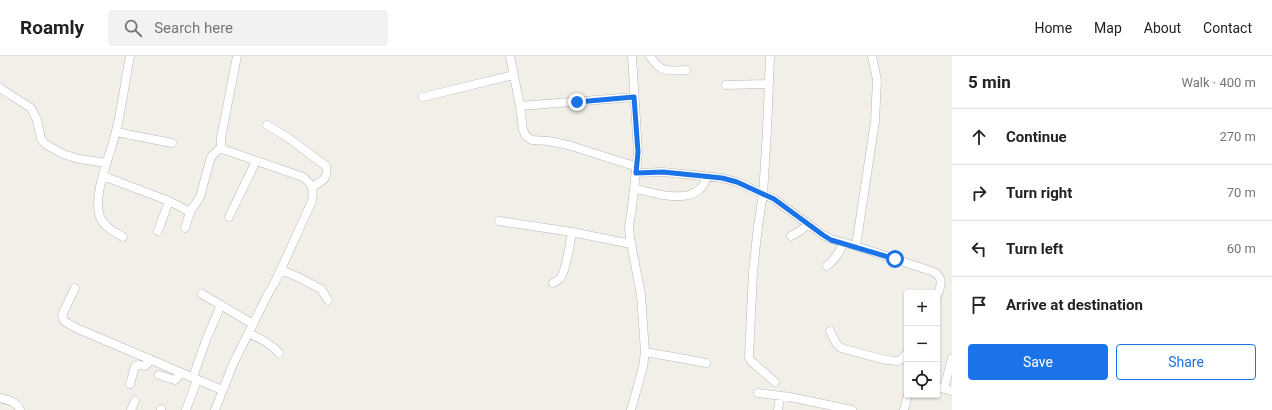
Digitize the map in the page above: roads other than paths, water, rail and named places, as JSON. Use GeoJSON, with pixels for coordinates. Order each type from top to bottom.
{"type":"FeatureCollection","features":[{"type":"Feature","properties":{"kind":"street"},"geometry":{"type":"LineString","coordinates":[[123,237],[109,229],[100,218],[98,200],[103,176],[116,132],[130,56]]}},
{"type":"Feature","properties":{"kind":"street"},"geometry":{"type":"LineString","coordinates":[[185,228],[190,212],[200,196],[211,157],[221,147],[221,138],[237,56]]}},
{"type":"Feature","properties":{"kind":"street"},"geometry":{"type":"LineString","coordinates":[[510,56],[523,130],[528,138],[568,144],[628,164],[636,170],[707,177],[737,182],[774,199],[831,240],[856,246],[934,272],[939,275],[941,282],[939,290]]}},
{"type":"Feature","properties":{"kind":"street"},"geometry":{"type":"LineString","coordinates":[[631,410],[643,367],[645,352],[641,295],[629,227],[638,152],[632,56]]}},
{"type":"Feature","properties":{"kind":"street"},"geometry":{"type":"LineString","coordinates":[[650,56],[660,69],[668,71],[686,70]]}},
{"type":"Feature","properties":{"kind":"street"},"geometry":{"type":"LineString","coordinates":[[770,56],[763,194],[753,272],[749,357],[751,361],[775,382]]}},
{"type":"Feature","properties":{"kind":"street"},"geometry":{"type":"LineString","coordinates":[[856,246],[875,121],[877,80],[872,56]]}},
{"type":"Feature","properties":{"kind":"street"},"geometry":{"type":"LineString","coordinates":[[423,97],[514,75]]}},
{"type":"Feature","properties":{"kind":"street"},"geometry":{"type":"LineString","coordinates":[[726,85],[769,84]]}},
{"type":"Feature","properties":{"kind":"street"},"geometry":{"type":"LineString","coordinates":[[0,88],[31,108],[37,120],[41,139],[45,144],[62,154],[79,159],[107,163]]}},
{"type":"Feature","properties":{"kind":"street"},"geometry":{"type":"LineString","coordinates":[[520,106],[634,97]]}},
{"type":"Feature","properties":{"kind":"street"},"geometry":{"type":"LineString","coordinates":[[267,125],[287,137],[326,166],[327,176],[312,187]]}},
{"type":"Feature","properties":{"kind":"street"},"geometry":{"type":"LineString","coordinates":[[116,132],[172,142]]}},
{"type":"Feature","properties":{"kind":"street"},"geometry":{"type":"LineString","coordinates":[[215,410],[222,390],[248,333],[281,270],[312,201],[312,187],[303,177],[224,150],[221,147]]}},
{"type":"Feature","properties":{"kind":"street"},"geometry":{"type":"LineString","coordinates":[[229,217],[256,161]]}},
{"type":"Feature","properties":{"kind":"street"},"geometry":{"type":"LineString","coordinates":[[103,176],[169,201],[190,212]]}},
{"type":"Feature","properties":{"kind":"street"},"geometry":{"type":"LineString","coordinates":[[634,188],[669,196],[689,195],[697,192],[703,187],[707,177]]}},
{"type":"Feature","properties":{"kind":"street"},"geometry":{"type":"LineString","coordinates":[[158,230],[169,201]]}},
{"type":"Feature","properties":{"kind":"street"},"geometry":{"type":"LineString","coordinates":[[499,221],[572,232],[631,244]]}},
{"type":"Feature","properties":{"kind":"street"},"geometry":{"type":"LineString","coordinates":[[791,236],[808,224]]}},
{"type":"Feature","properties":{"kind":"street"},"geometry":{"type":"LineString","coordinates":[[553,283],[560,279],[563,272],[570,248],[572,232]]}},
{"type":"Feature","properties":{"kind":"street"},"geometry":{"type":"LineString","coordinates":[[827,266],[833,262],[844,243]]}},
{"type":"Feature","properties":{"kind":"street"},"geometry":{"type":"LineString","coordinates":[[281,270],[321,289],[328,300]]}},
{"type":"Feature","properties":{"kind":"street"},"geometry":{"type":"LineString","coordinates":[[75,288],[62,315],[64,320],[76,328],[222,390]]}},
{"type":"Feature","properties":{"kind":"street"},"geometry":{"type":"LineString","coordinates":[[202,294],[253,324]]}},
{"type":"Feature","properties":{"kind":"street"},"geometry":{"type":"LineString","coordinates":[[186,410],[206,340],[221,305]]}},
{"type":"Feature","properties":{"kind":"street"},"geometry":{"type":"LineString","coordinates":[[830,331],[836,344],[841,348],[889,360],[898,361],[904,356]]}},
{"type":"Feature","properties":{"kind":"street"},"geometry":{"type":"LineString","coordinates":[[248,333],[264,340],[274,347],[279,353]]}},
{"type":"Feature","properties":{"kind":"street"},"geometry":{"type":"LineString","coordinates":[[645,352],[706,364]]}},
{"type":"Feature","properties":{"kind":"street"},"geometry":{"type":"LineString","coordinates":[[944,389],[952,358]]}},
{"type":"Feature","properties":{"kind":"street"},"geometry":{"type":"LineString","coordinates":[[130,384],[135,366],[145,366],[150,359]]}},
{"type":"Feature","properties":{"kind":"street"},"geometry":{"type":"LineString","coordinates":[[160,375],[175,380],[180,373]]}},
{"type":"Feature","properties":{"kind":"street"},"geometry":{"type":"LineString","coordinates":[[758,393],[852,410]]}},
{"type":"Feature","properties":{"kind":"street"},"geometry":{"type":"LineString","coordinates":[[778,410],[780,396]]}},
{"type":"Feature","properties":{"kind":"street"},"geometry":{"type":"LineString","coordinates":[[0,398],[14,403],[20,410]]}},
{"type":"Feature","properties":{"kind":"street"},"geometry":{"type":"LineString","coordinates":[[904,410],[907,398]]}},
{"type":"Feature","properties":{"kind":"street"},"geometry":{"type":"LineString","coordinates":[[132,410],[135,401]]}}]}
